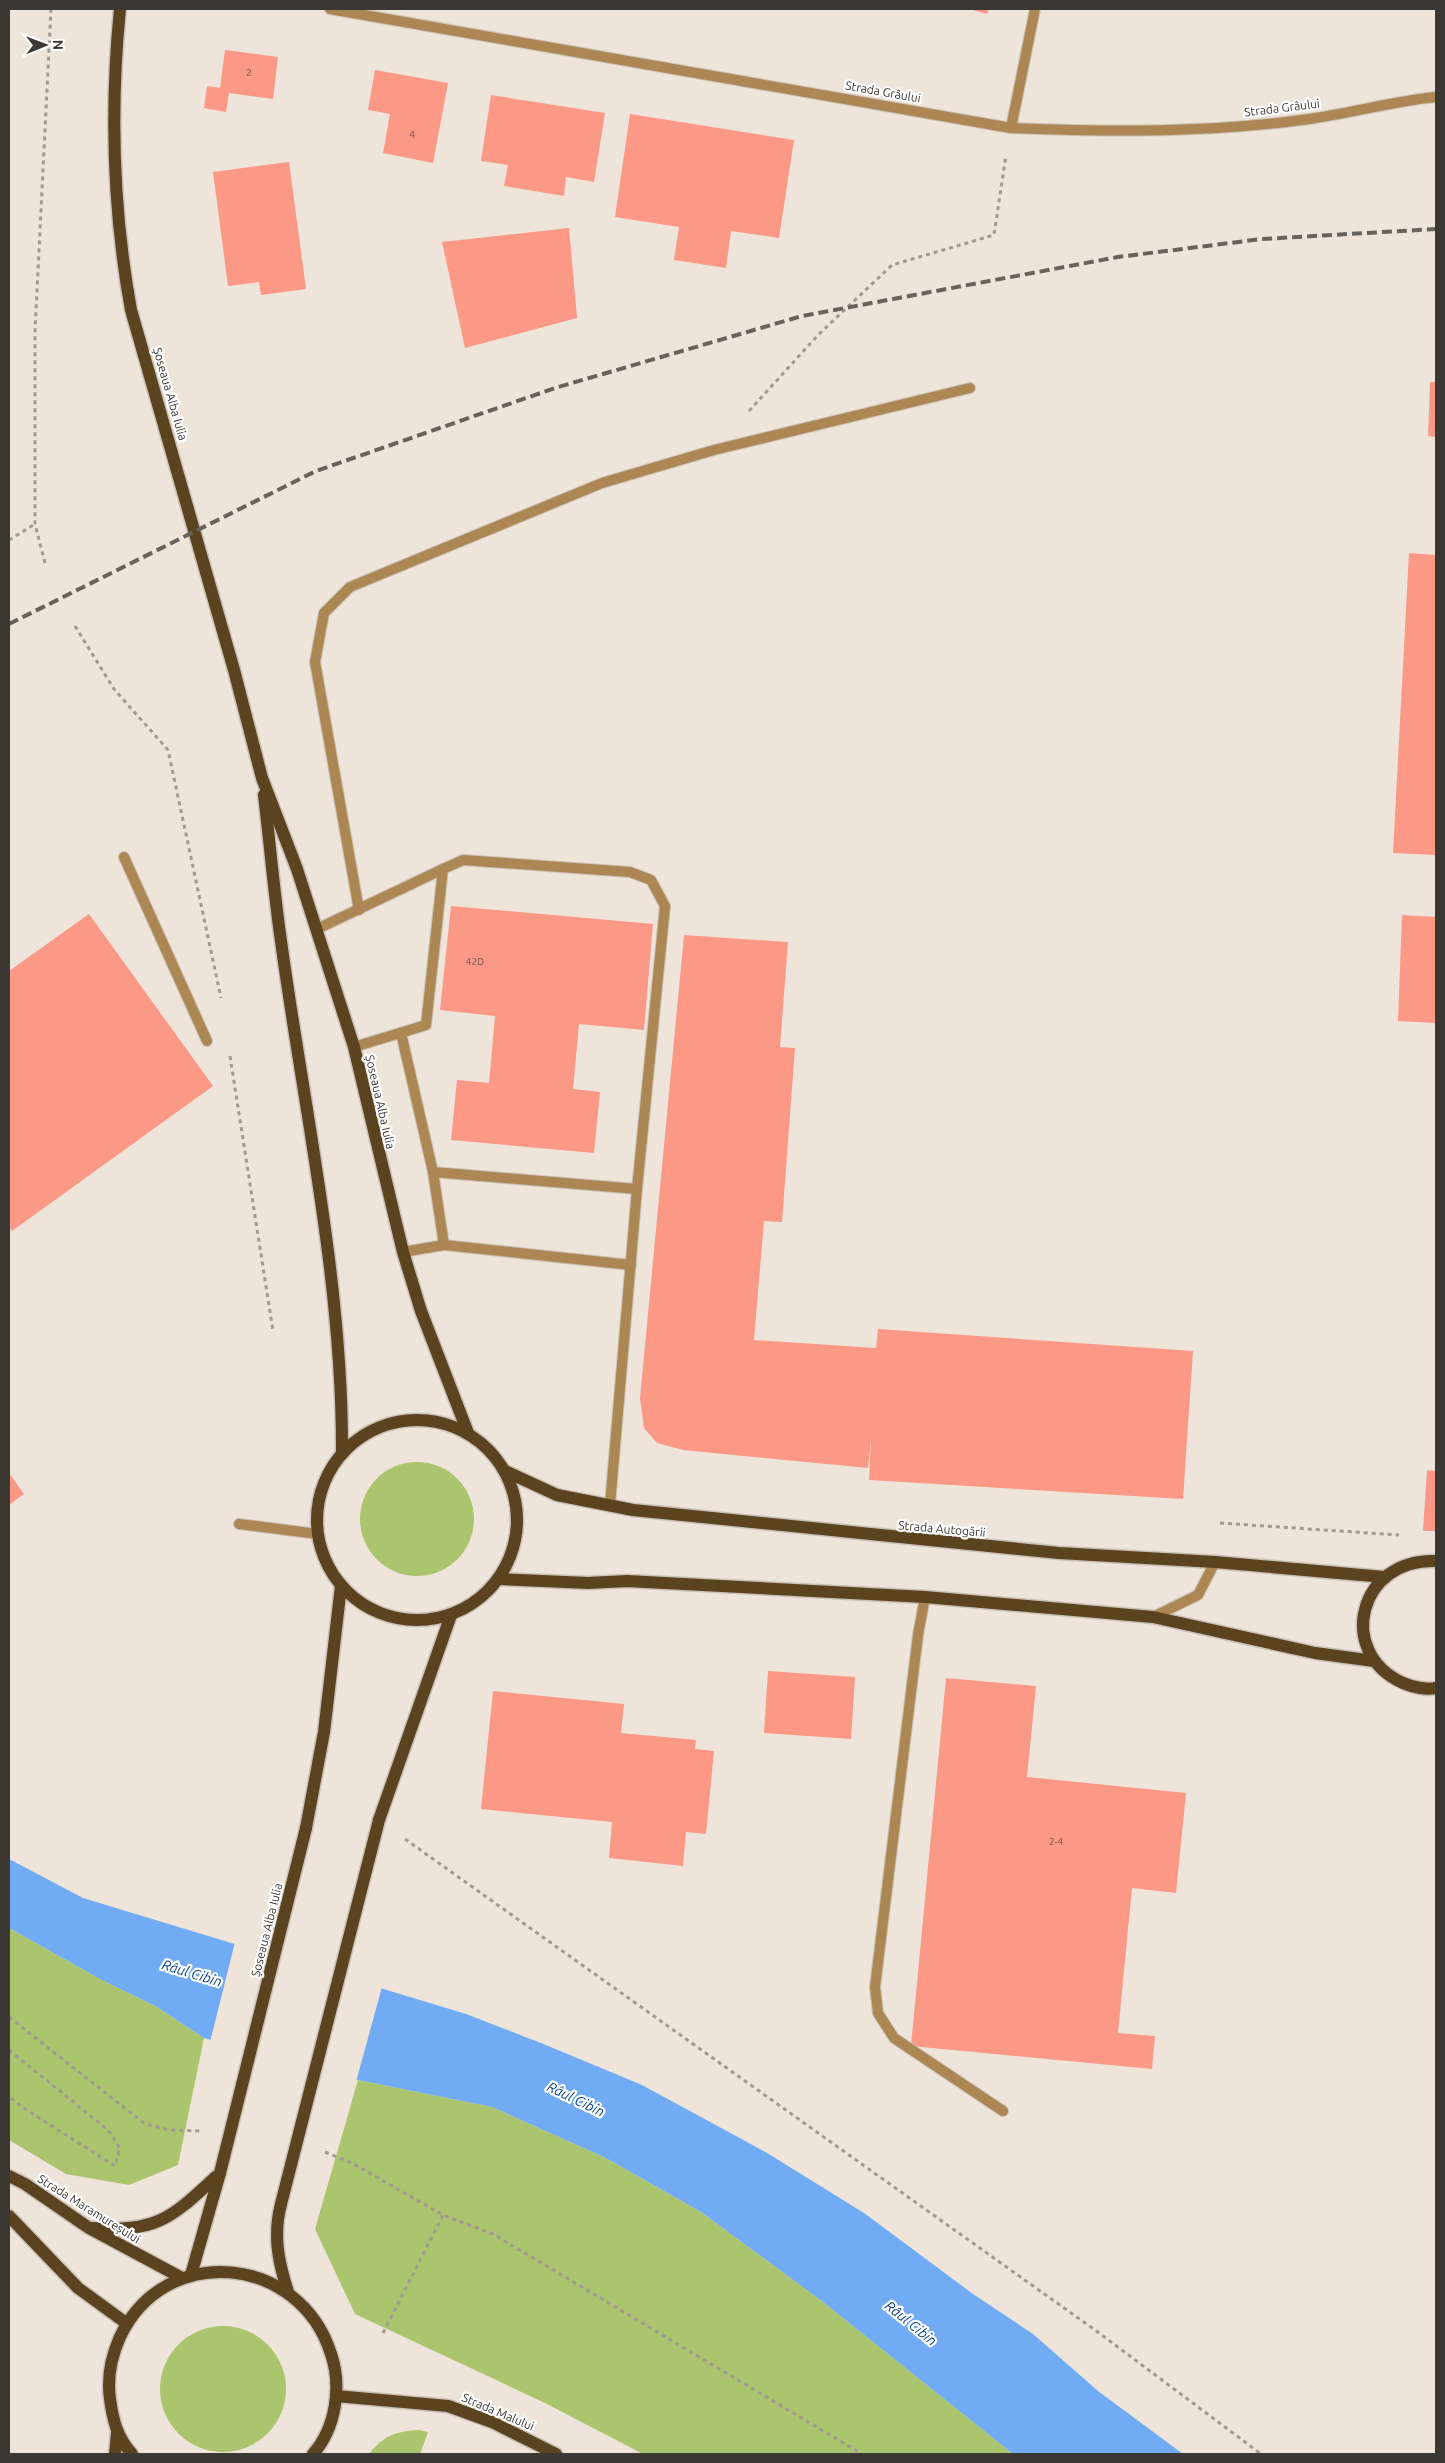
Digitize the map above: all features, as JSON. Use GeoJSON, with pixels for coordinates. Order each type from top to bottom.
{"type":"FeatureCollection","features":[{"type":"Feature","properties":{"kind":"main road","name":"Șoseaua Alba Iulia"},"geometry":{"type":"LineString","coordinates":[[120,9],[114,113],[116,191],[122,258],[130,302],[262,778],[297,869],[354,1047],[403,1252],[421,1311],[468,1433]]}},
{"type":"Feature","properties":{"kind":"main road","name":"Șoseaua Alba Iulia"},"geometry":{"type":"LineString","coordinates":[[262,778],[280,940],[315,1158],[335,1324],[342,1393],[342,1454]]}},
{"type":"Feature","properties":{"kind":"main road"},"geometry":{"type":"LineString","coordinates":[[415,1420],[442,1423],[468,1433],[488,1449],[505,1471],[515,1497],[518,1526],[512,1554],[499,1579],[478,1601],[451,1616],[421,1621],[392,1618],[364,1606],[341,1586],[326,1561],[318,1534],[318,1505],[326,1478],[342,1454],[363,1436],[387,1424],[415,1420]]}},
{"type":"Feature","properties":{"kind":"main road","name":"Strada Autogării"},"geometry":{"type":"LineString","coordinates":[[505,1471],[557,1495],[633,1510],[1059,1553],[1215,1562],[1384,1577]]}},
{"type":"Feature","properties":{"kind":"main road"},"geometry":{"type":"LineString","coordinates":[[1436,1561],[1418,1560],[1400,1566],[1384,1577],[1370,1595],[1364,1617],[1365,1640],[1374,1661],[1390,1677],[1411,1686],[1436,1688]]}},
{"type":"Feature","properties":{"kind":"main road"},"geometry":{"type":"LineString","coordinates":[[499,1579],[588,1583],[627,1581],[925,1597],[1153,1618],[1315,1654],[1374,1661]]}},
{"type":"Feature","properties":{"kind":"main road","name":"Șoseaua Alba Iulia"},"geometry":{"type":"LineString","coordinates":[[187,2277],[220,2173],[306,1828],[324,1732],[341,1586]]}},
{"type":"Feature","properties":{"kind":"main road"},"geometry":{"type":"LineString","coordinates":[[288,2292],[279,2266],[276,2223],[379,1820],[451,1616]]}},
{"type":"Feature","properties":{"kind":"main road"},"geometry":{"type":"LineString","coordinates":[[89,2228],[123,2230],[147,2227],[178,2211],[220,2173]]}},
{"type":"Feature","properties":{"kind":"main road","name":"Strada Maramureșului"},"geometry":{"type":"LineString","coordinates":[[9,2176],[25,2184],[89,2228],[187,2277]]}},
{"type":"Feature","properties":{"kind":"main road"},"geometry":{"type":"LineString","coordinates":[[9,2216],[78,2288],[126,2323]]}},
{"type":"Feature","properties":{"kind":"main road"},"geometry":{"type":"LineString","coordinates":[[115,2454],[117,2433],[108,2386],[112,2353],[126,2323],[151,2296],[187,2277],[225,2271],[258,2277],[288,2292],[310,2312],[326,2338],[335,2366],[336,2396],[330,2426],[315,2454]]}},
{"type":"Feature","properties":{"kind":"main road","name":"Strada Malului"},"geometry":{"type":"LineString","coordinates":[[336,2396],[448,2406],[492,2422],[556,2454]]}},
{"type":"Feature","properties":{"kind":"main road"},"geometry":{"type":"LineString","coordinates":[[117,2433],[132,2454]]}},
{"type":"Feature","properties":{"kind":"street","name":"Strada Grâului"},"geometry":{"type":"LineString","coordinates":[[330,9],[1011,128],[1070,130],[1216,129],[1309,119],[1436,96]]}},
{"type":"Feature","properties":{"kind":"street"},"geometry":{"type":"LineString","coordinates":[[1011,128],[1035,9]]}},
{"type":"Feature","properties":{"kind":"street"},"geometry":{"type":"LineString","coordinates":[[359,910],[315,662],[324,613],[350,587],[602,484],[714,450],[970,388]]}},
{"type":"Feature","properties":{"kind":"street"},"geometry":{"type":"LineString","coordinates":[[124,857],[207,1041]]}},
{"type":"Feature","properties":{"kind":"street"},"geometry":{"type":"LineString","coordinates":[[317,929],[463,860],[630,872],[651,880],[665,906],[636,1189],[610,1505]]}},
{"type":"Feature","properties":{"kind":"street"},"geometry":{"type":"LineString","coordinates":[[354,1047],[426,1025],[443,869]]}},
{"type":"Feature","properties":{"kind":"street"},"geometry":{"type":"LineString","coordinates":[[401,1033],[433,1172],[444,1245]]}},
{"type":"Feature","properties":{"kind":"street"},"geometry":{"type":"LineString","coordinates":[[433,1172],[636,1189]]}},
{"type":"Feature","properties":{"kind":"street"},"geometry":{"type":"LineString","coordinates":[[403,1252],[444,1245],[630,1265]]}},
{"type":"Feature","properties":{"kind":"street"},"geometry":{"type":"LineString","coordinates":[[239,1524],[318,1534]]}},
{"type":"Feature","properties":{"kind":"street"},"geometry":{"type":"LineString","coordinates":[[1153,1618],[1198,1595],[1215,1562]]}},
{"type":"Feature","properties":{"kind":"street"},"geometry":{"type":"LineString","coordinates":[[925,1597],[918,1635],[874,1987],[878,2013],[894,2038],[1003,2111]]}},
{"type":"Feature","properties":{"kind":"path"},"geometry":{"type":"LineString","coordinates":[[45,563],[35,524],[36,331],[51,9]]}},
{"type":"Feature","properties":{"kind":"path"},"geometry":{"type":"LineString","coordinates":[[746,414],[818,335],[892,266],[994,235],[1011,128]]}},
{"type":"Feature","properties":{"kind":"path"},"geometry":{"type":"LineString","coordinates":[[9,540],[35,524]]}},
{"type":"Feature","properties":{"kind":"path"},"geometry":{"type":"LineString","coordinates":[[1220,1523],[1407,1536]]}},
{"type":"Feature","properties":{"kind":"path"},"geometry":{"type":"LineString","coordinates":[[379,1820],[1095,2330],[1261,2454]]}},
{"type":"Feature","properties":{"kind":"path"},"geometry":{"type":"LineString","coordinates":[[9,2017],[145,2124],[170,2130],[207,2131]]}},
{"type":"Feature","properties":{"kind":"path"},"geometry":{"type":"LineString","coordinates":[[9,2050],[108,2130],[120,2148],[115,2166],[25,2110],[9,2097]]}},
{"type":"Feature","properties":{"kind":"path"},"geometry":{"type":"LineString","coordinates":[[316,2148],[352,2163],[444,2215],[493,2234],[862,2454]]}},
{"type":"Feature","properties":{"kind":"path"},"geometry":{"type":"LineString","coordinates":[[383,2333],[444,2215]]}},
{"type":"Feature","properties":{"kind":"green space"},"geometry":{"type":"Polygon","coordinates":[[[417,1462],[439,1466],[449,1471],[465,1487],[470,1497],[474,1519],[470,1541],[465,1551],[449,1567],[439,1572],[417,1576],[395,1572],[385,1567],[369,1551],[364,1541],[360,1519],[364,1497],[369,1487],[385,1471],[395,1466],[417,1462]]]}},
{"type":"Feature","properties":{"kind":"green space"},"geometry":{"type":"Polygon","coordinates":[[[9,1928],[100,1979],[155,2006],[204,2038],[178,2165],[129,2185],[66,2174],[9,2140],[9,1928]]]}},
{"type":"Feature","properties":{"kind":"green space"},"geometry":{"type":"Polygon","coordinates":[[[358,2080],[492,2107],[604,2157],[701,2212],[823,2302],[1013,2454],[643,2454],[545,2403],[355,2314],[315,2229],[358,2080]]]}},
{"type":"Feature","properties":{"kind":"green space"},"geometry":{"type":"Polygon","coordinates":[[[223,2326],[247,2331],[267,2345],[281,2365],[286,2389],[281,2413],[267,2433],[247,2447],[223,2452],[199,2447],[179,2433],[165,2413],[160,2389],[165,2365],[179,2345],[199,2331],[223,2326]]]}},
{"type":"Feature","properties":{"kind":"green space"},"geometry":{"type":"Polygon","coordinates":[[[419,2430],[428,2432],[420,2454],[369,2454],[379,2443],[397,2433],[419,2430]]]}},
{"type":"Feature","properties":{"kind":"water","name":"Râul Cibin"},"geometry":{"type":"Polygon","coordinates":[[[9,1859],[83,1898],[466,2014],[642,2085],[767,2153],[864,2213],[973,2294],[1033,2334],[1098,2391],[1183,2454],[1013,2454],[823,2302],[701,2212],[604,2157],[492,2107],[358,2080],[204,2038],[155,2006],[100,1979],[9,1928],[9,1859]]]}},
{"type":"Feature","properties":{"kind":"pier"},"geometry":{"type":"Polygon","coordinates":[[[235,1942],[382,1987],[356,2082],[210,2042],[235,1942]]]}},
{"type":"Feature","properties":{"kind":"building"},"geometry":{"type":"Polygon","coordinates":[[[969,9],[989,9],[987,14],[969,9]]]}},
{"type":"Feature","properties":{"kind":"building"},"geometry":{"type":"Polygon","coordinates":[[[225,50],[278,57],[273,99],[229,93],[226,112],[204,108],[207,86],[220,88],[225,50]]]}},
{"type":"Feature","properties":{"kind":"building"},"geometry":{"type":"Polygon","coordinates":[[[375,70],[448,83],[433,163],[383,153],[390,114],[368,110],[375,70]]]}},
{"type":"Feature","properties":{"kind":"building"},"geometry":{"type":"Polygon","coordinates":[[[491,95],[605,113],[594,182],[566,177],[564,196],[504,186],[508,165],[481,161],[491,95]]]}},
{"type":"Feature","properties":{"kind":"building"},"geometry":{"type":"Polygon","coordinates":[[[630,114],[794,140],[779,238],[731,231],[726,268],[674,260],[679,227],[615,217],[630,114]]]}},
{"type":"Feature","properties":{"kind":"building"},"geometry":{"type":"Polygon","coordinates":[[[289,162],[306,289],[261,295],[259,282],[228,286],[213,172],[289,162]]]}},
{"type":"Feature","properties":{"kind":"building"},"geometry":{"type":"Polygon","coordinates":[[[569,228],[577,318],[465,348],[442,242],[569,228]]]}},
{"type":"Feature","properties":{"kind":"building"},"geometry":{"type":"Polygon","coordinates":[[[1430,382],[1436,382],[1436,437],[1428,436],[1430,382]]]}},
{"type":"Feature","properties":{"kind":"building"},"geometry":{"type":"Polygon","coordinates":[[[1409,553],[1436,555],[1436,855],[1393,853],[1409,553]]]}},
{"type":"Feature","properties":{"kind":"building"},"geometry":{"type":"Polygon","coordinates":[[[451,906],[653,924],[644,1030],[579,1024],[573,1089],[600,1092],[594,1153],[451,1140],[457,1080],[489,1083],[495,1016],[440,1010],[451,906]]]}},
{"type":"Feature","properties":{"kind":"building"},"geometry":{"type":"Polygon","coordinates":[[[89,914],[213,1086],[12,1231],[9,1226],[9,971],[89,914]]]}},
{"type":"Feature","properties":{"kind":"building"},"geometry":{"type":"Polygon","coordinates":[[[1402,915],[1436,917],[1436,1023],[1398,1021],[1402,915]]]}},
{"type":"Feature","properties":{"kind":"building"},"geometry":{"type":"Polygon","coordinates":[[[684,935],[788,942],[780,1047],[795,1048],[782,1222],[764,1221],[754,1340],[876,1348],[878,1329],[1193,1351],[1183,1499],[869,1480],[871,1438],[868,1468],[683,1450],[657,1443],[644,1428],[640,1398],[684,935]]]}},
{"type":"Feature","properties":{"kind":"building"},"geometry":{"type":"Polygon","coordinates":[[[1427,1470],[1436,1471],[1436,1531],[1423,1531],[1427,1470]]]}},
{"type":"Feature","properties":{"kind":"building"},"geometry":{"type":"Polygon","coordinates":[[[9,1473],[24,1494],[9,1505],[9,1473]]]}},
{"type":"Feature","properties":{"kind":"building"},"geometry":{"type":"Polygon","coordinates":[[[768,1671],[855,1677],[851,1739],[764,1733],[768,1671]]]}},
{"type":"Feature","properties":{"kind":"building"},"geometry":{"type":"Polygon","coordinates":[[[946,1678],[1036,1686],[1027,1777],[1186,1793],[1176,1893],[1132,1888],[1118,2033],[1155,2036],[1152,2069],[911,2046],[946,1678]]]}},
{"type":"Feature","properties":{"kind":"building"},"geometry":{"type":"Polygon","coordinates":[[[493,1691],[624,1704],[621,1733],[696,1740],[695,1749],[714,1751],[706,1834],[686,1832],[683,1866],[609,1858],[612,1822],[481,1809],[493,1691]]]}},
{"type":"Feature","properties":{"kind":"railway"},"geometry":{"type":"LineString","coordinates":[[9,624],[316,471],[555,388],[802,316],[1118,257],[1262,239],[1436,229]]}}]}
